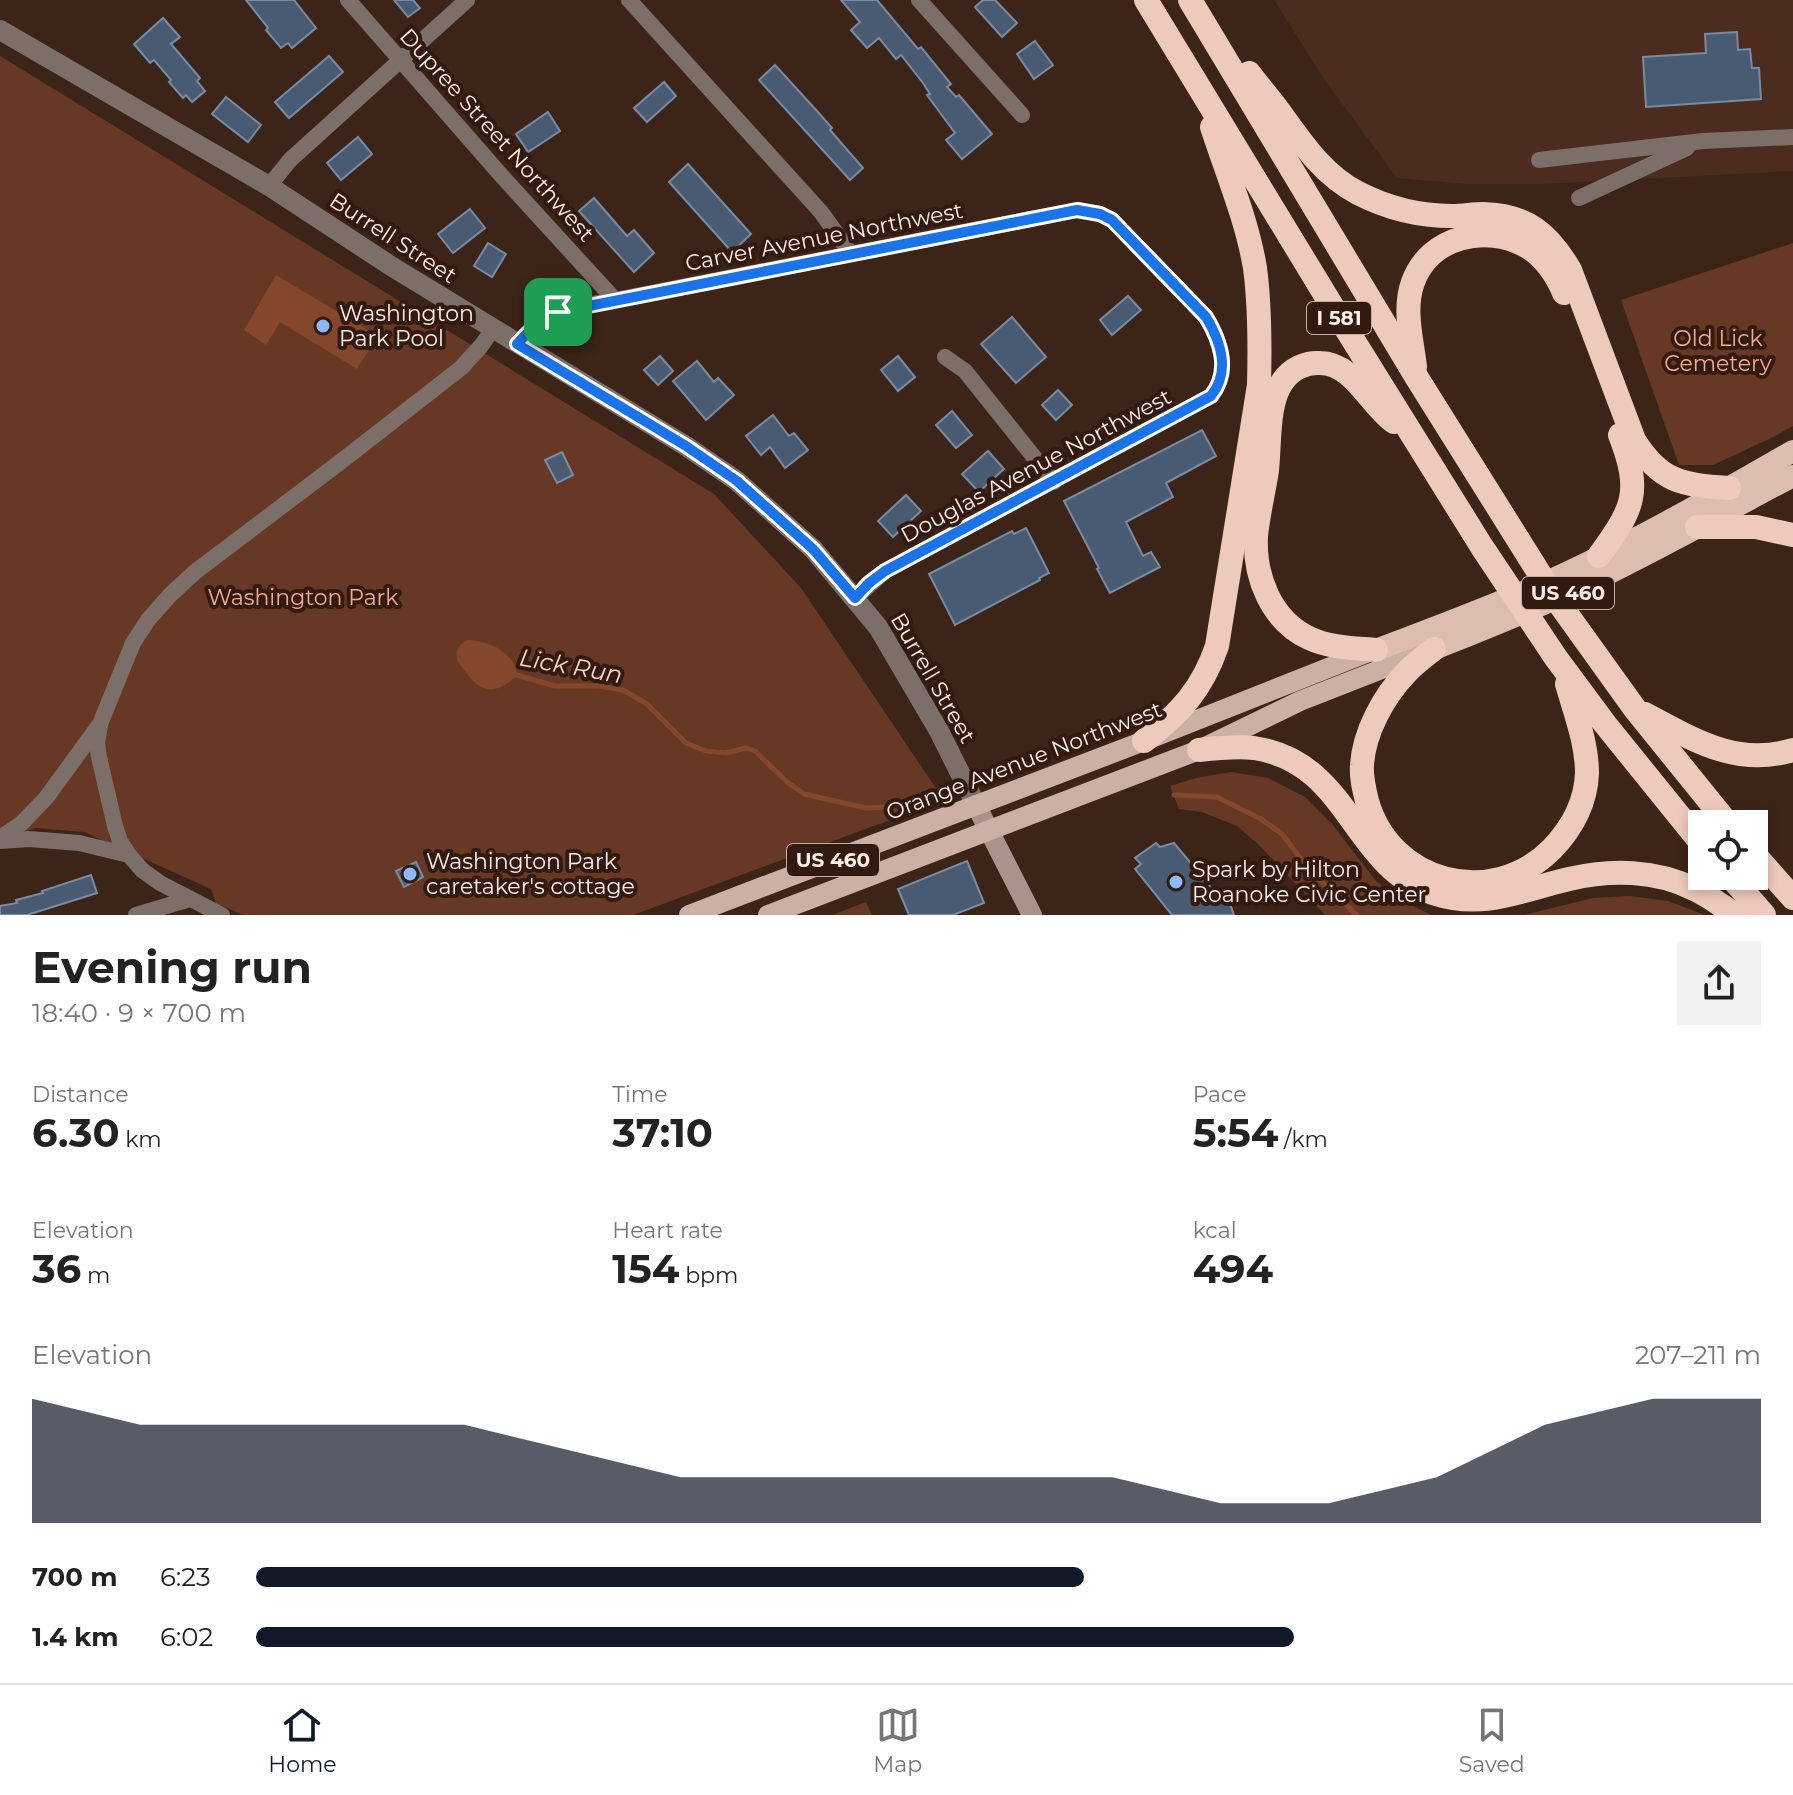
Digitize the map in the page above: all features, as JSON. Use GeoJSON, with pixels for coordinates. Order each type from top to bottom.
{"type":"FeatureCollection","features":[{"type":"Feature","properties":{"kind":"highway","name":"I 581"},"geometry":{"type":"LineString","coordinates":[[1146,0],[1482,547],[1559,662],[1688,827]]}},
{"type":"Feature","properties":{"kind":"highway","name":"I 581"},"geometry":{"type":"LineString","coordinates":[[1190,0],[1513,534],[1588,646],[1717,810]]}},
{"type":"Feature","properties":{"kind":"highway"},"geometry":{"type":"LineString","coordinates":[[1190,0],[1312,157],[1356,192],[1397,209],[1424,214],[1491,214],[1516,219],[1548,238],[1570,270],[1634,440],[1643,455],[1654,467],[1680,481],[1695,486],[1729,488]]}},
{"type":"Feature","properties":{"kind":"highway"},"geometry":{"type":"LineString","coordinates":[[1144,741],[1187,703],[1201,684],[1217,646],[1259,385],[1255,268],[1247,232],[1198,87]]}},
{"type":"Feature","properties":{"kind":"highway"},"geometry":{"type":"LineString","coordinates":[[1417,378],[1410,297],[1412,283],[1430,255],[1460,237],[1491,234],[1510,239],[1537,254],[1551,269],[1561,287],[1630,462],[1633,492],[1629,506],[1599,556]]}},
{"type":"Feature","properties":{"kind":"highway"},"geometry":{"type":"LineString","coordinates":[[1376,650],[1308,638],[1277,613],[1260,580],[1256,536],[1274,401],[1278,389],[1293,370],[1305,364],[1332,364],[1351,377],[1388,418],[1414,437]]}},
{"type":"Feature","properties":{"kind":"highway","name":"US 460"},"geometry":{"type":"LineString","coordinates":[[1376,650],[1540,585],[1729,488],[1793,451]]}},
{"type":"Feature","properties":{"kind":"highway","name":"US 460"},"geometry":{"type":"LineString","coordinates":[[1434,649],[1570,592],[1793,476]]}},
{"type":"Feature","properties":{"kind":"highway"},"geometry":{"type":"LineString","coordinates":[[1697,527],[1756,527],[1793,535]]}},
{"type":"Feature","properties":{"kind":"highway"},"geometry":{"type":"LineString","coordinates":[[1434,649],[1408,671],[1375,719],[1365,744],[1362,765],[1364,788],[1370,810],[1386,840],[1410,863],[1428,873],[1475,883],[1513,875],[1545,855],[1565,834],[1577,813],[1584,793],[1586,756],[1559,662]]}},
{"type":"Feature","properties":{"kind":"highway"},"geometry":{"type":"LineString","coordinates":[[1635,709],[1687,737],[1733,754],[1771,756],[1793,750]]}},
{"type":"Feature","properties":{"kind":"highway"},"geometry":{"type":"LineString","coordinates":[[1199,750],[1252,748],[1270,752],[1307,769],[1327,786],[1390,868],[1431,893],[1481,901],[1504,898],[1570,879],[1629,872],[1672,880],[1696,890],[1736,915]]}},
{"type":"Feature","properties":{"kind":"highway"},"geometry":{"type":"LineString","coordinates":[[1768,870],[1793,898]]}},
{"type":"Feature","properties":{"kind":"highway"},"geometry":{"type":"LineString","coordinates":[[1742,890],[1764,915]]}},
{"type":"Feature","properties":{"kind":"main road","name":"US 460"},"geometry":{"type":"LineString","coordinates":[[768,915],[1199,750],[1300,701],[1434,649]]}},
{"type":"Feature","properties":{"kind":"main road","name":"Orange Avenue Northwest"},"geometry":{"type":"LineString","coordinates":[[689,915],[1376,650]]}},
{"type":"Feature","properties":{"kind":"main road"},"geometry":{"type":"LineString","coordinates":[[976,805],[1032,915]]}},
{"type":"Feature","properties":{"kind":"street","name":"Dupree Street Northwest"},"geometry":{"type":"LineString","coordinates":[[348,0],[615,300]]}},
{"type":"Feature","properties":{"kind":"street"},"geometry":{"type":"LineString","coordinates":[[269,186],[290,160],[467,0]]}},
{"type":"Feature","properties":{"kind":"street"},"geometry":{"type":"LineString","coordinates":[[629,0],[821,212],[851,254]]}},
{"type":"Feature","properties":{"kind":"street"},"geometry":{"type":"LineString","coordinates":[[919,0],[1022,115]]}},
{"type":"Feature","properties":{"kind":"street","name":"Burrell Street"},"geometry":{"type":"LineString","coordinates":[[0,30],[269,186],[391,266],[686,446],[737,481],[813,549],[878,627],[939,731],[976,805]]}},
{"type":"Feature","properties":{"kind":"street"},"geometry":{"type":"LineString","coordinates":[[1539,160],[1703,141],[1793,137]]}},
{"type":"Feature","properties":{"kind":"street"},"geometry":{"type":"LineString","coordinates":[[1579,198],[1703,141]]}},
{"type":"Feature","properties":{"kind":"street","name":"Carver Avenue Northwest"},"geometry":{"type":"LineString","coordinates":[[517,344],[543,319],[558,312],[1077,210],[1100,214],[1112,220],[1206,317],[1216,333],[1223,355],[1222,370],[1218,388],[1200,403]]}},
{"type":"Feature","properties":{"kind":"street"},"geometry":{"type":"LineString","coordinates":[[222,915],[160,883],[142,870],[120,841],[115,826],[97,743],[100,724],[133,643],[148,620],[195,572],[461,368],[493,329]]}},
{"type":"Feature","properties":{"kind":"street"},"geometry":{"type":"LineString","coordinates":[[945,357],[965,371],[1054,482]]}},
{"type":"Feature","properties":{"kind":"street","name":"Douglas Avenue Northwest"},"geometry":{"type":"LineString","coordinates":[[855,598],[885,571],[1200,403]]}},
{"type":"Feature","properties":{"kind":"street"},"geometry":{"type":"LineString","coordinates":[[0,839],[22,823],[46,798],[100,724]]}},
{"type":"Feature","properties":{"kind":"street"},"geometry":{"type":"LineString","coordinates":[[0,839],[79,843],[129,855]]}},
{"type":"Feature","properties":{"kind":"street"},"geometry":{"type":"LineString","coordinates":[[136,915],[190,899]]}},
{"type":"Feature","properties":{"kind":"shaded area"},"geometry":{"type":"Polygon","coordinates":[[[1274,0],[1793,0],[1793,171],[1543,184],[1467,184],[1397,178],[1324,79],[1274,0]]]}},
{"type":"Feature","properties":{"kind":"shaded area","name":"Washington Park Pool"},"geometry":{"type":"Polygon","coordinates":[[[276,275],[378,336],[357,369],[280,322],[266,345],[244,330],[276,275]]]}},
{"type":"Feature","properties":{"kind":"shaded area"},"geometry":{"type":"Polygon","coordinates":[[[467,640],[484,642],[500,649],[512,661],[517,676],[498,688],[483,688],[477,684],[457,660],[458,648],[467,640]]]}},
{"type":"Feature","properties":{"kind":"green space","name":"Washington Park"},"geometry":{"type":"Polygon","coordinates":[[[0,56],[714,494],[801,588],[944,800],[633,915],[243,915],[216,903],[211,889],[84,832],[36,828],[0,839],[0,56]]]}},
{"type":"Feature","properties":{"kind":"green space","name":"Old Lick Cemetery"},"geometry":{"type":"Polygon","coordinates":[[[1793,243],[1793,426],[1713,465],[1679,465],[1621,300],[1793,243]]]}},
{"type":"Feature","properties":{"kind":"green space"},"geometry":{"type":"Polygon","coordinates":[[[1231,772],[1268,778],[1305,797],[1332,824],[1376,881],[1403,901],[1431,915],[1325,915],[1237,826],[1202,812],[1179,809],[1170,786],[1231,772]]]}},
{"type":"Feature","properties":{"kind":"green space"},"geometry":{"type":"Polygon","coordinates":[[[1630,896],[1668,901],[1705,915],[1524,915],[1593,898],[1630,896]]]}},
{"type":"Feature","properties":{"kind":"green space"},"geometry":{"type":"Polygon","coordinates":[[[866,902],[872,915],[832,915],[866,902]]]}},
{"type":"Feature","properties":{"kind":"building"},"geometry":{"type":"Polygon","coordinates":[[[246,0],[294,0],[316,28],[292,48],[288,43],[281,48],[246,0]]]}},
{"type":"Feature","properties":{"kind":"building"},"geometry":{"type":"Polygon","coordinates":[[[394,0],[413,0],[420,8],[408,17],[394,0]]]}},
{"type":"Feature","properties":{"kind":"building"},"geometry":{"type":"Polygon","coordinates":[[[841,0],[877,0],[951,84],[947,87],[956,97],[959,95],[992,134],[962,159],[946,140],[955,133],[927,95],[930,94],[923,83],[901,55],[896,59],[879,38],[867,48],[851,30],[860,22],[841,0]]]}},
{"type":"Feature","properties":{"kind":"building"},"geometry":{"type":"Polygon","coordinates":[[[983,0],[995,0],[1017,23],[1002,37],[975,7],[983,0]]]}},
{"type":"Feature","properties":{"kind":"building"},"geometry":{"type":"Polygon","coordinates":[[[163,18],[180,37],[171,44],[200,78],[197,81],[205,91],[192,102],[186,95],[183,98],[154,60],[150,63],[134,44],[163,18]]]}},
{"type":"Feature","properties":{"kind":"building"},"geometry":{"type":"Polygon","coordinates":[[[1737,32],[1738,50],[1750,49],[1752,68],[1759,68],[1761,99],[1646,107],[1643,57],[1706,53],[1705,34],[1737,32]]]}},
{"type":"Feature","properties":{"kind":"building"},"geometry":{"type":"Polygon","coordinates":[[[1035,41],[1053,65],[1034,79],[1017,54],[1035,41]]]}},
{"type":"Feature","properties":{"kind":"building"},"geometry":{"type":"Polygon","coordinates":[[[329,56],[343,72],[289,118],[275,102],[329,56]]]}},
{"type":"Feature","properties":{"kind":"building"},"geometry":{"type":"Polygon","coordinates":[[[775,65],[832,128],[830,130],[863,168],[850,180],[759,80],[775,65]]]}},
{"type":"Feature","properties":{"kind":"building"},"geometry":{"type":"Polygon","coordinates":[[[664,82],[676,96],[647,122],[634,108],[664,82]]]}},
{"type":"Feature","properties":{"kind":"building"},"geometry":{"type":"Polygon","coordinates":[[[226,97],[261,125],[248,142],[212,114],[226,97]]]}},
{"type":"Feature","properties":{"kind":"building"},"geometry":{"type":"Polygon","coordinates":[[[548,112],[560,131],[528,152],[516,134],[548,112]]]}},
{"type":"Feature","properties":{"kind":"building"},"geometry":{"type":"Polygon","coordinates":[[[358,137],[372,154],[341,180],[327,163],[358,137]]]}},
{"type":"Feature","properties":{"kind":"building"},"geometry":{"type":"Polygon","coordinates":[[[688,164],[751,234],[732,252],[669,182],[688,164]]]}},
{"type":"Feature","properties":{"kind":"building"},"geometry":{"type":"Polygon","coordinates":[[[594,198],[627,236],[634,230],[654,253],[634,272],[579,211],[594,198]]]}},
{"type":"Feature","properties":{"kind":"building"},"geometry":{"type":"Polygon","coordinates":[[[470,209],[485,228],[453,253],[438,234],[470,209]]]}},
{"type":"Feature","properties":{"kind":"building"},"geometry":{"type":"Polygon","coordinates":[[[488,243],[506,254],[492,277],[474,266],[488,243]]]}},
{"type":"Feature","properties":{"kind":"building"},"geometry":{"type":"Polygon","coordinates":[[[1128,296],[1141,310],[1112,335],[1100,320],[1128,296]]]}},
{"type":"Feature","properties":{"kind":"building"},"geometry":{"type":"Polygon","coordinates":[[[1012,317],[1046,357],[1016,383],[981,344],[1012,317]]]}},
{"type":"Feature","properties":{"kind":"building"},"geometry":{"type":"Polygon","coordinates":[[[660,356],[673,371],[658,385],[644,370],[660,356]]]}},
{"type":"Feature","properties":{"kind":"building"},"geometry":{"type":"Polygon","coordinates":[[[898,356],[915,377],[898,391],[881,370],[898,356]]]}},
{"type":"Feature","properties":{"kind":"building"},"geometry":{"type":"Polygon","coordinates":[[[697,361],[714,382],[718,378],[734,395],[706,420],[673,381],[697,361]]]}},
{"type":"Feature","properties":{"kind":"building"},"geometry":{"type":"Polygon","coordinates":[[[1058,390],[1072,405],[1056,420],[1042,405],[1058,390]]]}},
{"type":"Feature","properties":{"kind":"building"},"geometry":{"type":"Polygon","coordinates":[[[952,411],[972,435],[956,448],[936,425],[952,411]]]}},
{"type":"Feature","properties":{"kind":"building"},"geometry":{"type":"Polygon","coordinates":[[[773,415],[789,436],[794,433],[808,450],[785,468],[770,447],[761,455],[746,436],[773,415]]]}},
{"type":"Feature","properties":{"kind":"building"},"geometry":{"type":"Polygon","coordinates":[[[1202,430],[1216,456],[1166,483],[1173,497],[1126,522],[1143,556],[1151,552],[1160,567],[1110,593],[1064,501],[1202,430]]]}},
{"type":"Feature","properties":{"kind":"building"},"geometry":{"type":"Polygon","coordinates":[[[988,451],[1004,469],[979,492],[962,474],[988,451]]]}},
{"type":"Feature","properties":{"kind":"building"},"geometry":{"type":"Polygon","coordinates":[[[562,452],[573,475],[557,483],[545,460],[562,452]]]}},
{"type":"Feature","properties":{"kind":"building"},"geometry":{"type":"Polygon","coordinates":[[[906,495],[921,511],[893,537],[878,521],[906,495]]]}},
{"type":"Feature","properties":{"kind":"building"},"geometry":{"type":"Polygon","coordinates":[[[1026,528],[1049,573],[955,625],[929,574],[1012,531],[1014,534],[1026,528]]]}},
{"type":"Feature","properties":{"kind":"building","name":"Spark by Hilton Roanoke Civic Center"},"geometry":{"type":"Polygon","coordinates":[[[1156,843],[1160,847],[1174,843],[1218,896],[1230,904],[1234,915],[1172,915],[1135,869],[1141,864],[1135,858],[1156,843]]]}},
{"type":"Feature","properties":{"kind":"building"},"geometry":{"type":"Polygon","coordinates":[[[967,861],[984,903],[953,915],[909,915],[898,889],[967,861]]]}},
{"type":"Feature","properties":{"kind":"building","name":"Washington Park caretaker's cottage"},"geometry":{"type":"Polygon","coordinates":[[[416,862],[423,877],[404,887],[396,871],[416,862]]]}},
{"type":"Feature","properties":{"kind":"building"},"geometry":{"type":"Polygon","coordinates":[[[91,875],[97,893],[27,915],[0,915],[0,906],[17,903],[16,900],[91,875]]]}},
{"type":"Feature","properties":{"kind":"waterway","name":"Lick Run"},"geometry":{"type":"LineString","coordinates":[[513,674],[555,686],[599,686],[623,690],[647,704],[686,743],[706,751],[726,753],[746,748],[755,751],[804,794],[866,808],[890,807]]}},
{"type":"Feature","properties":{"kind":"waterway","name":"Lick Run"},"geometry":{"type":"LineString","coordinates":[[1174,795],[1217,797],[1261,819],[1282,834],[1310,871],[1357,915]]}},
{"type":"Feature","properties":{"kind":"place","name":"Washington Park Pool"},"geometry":{"type":"Point","coordinates":[323,326]}},
{"type":"Feature","properties":{"kind":"place","name":"Washington Park caretaker's cottage"},"geometry":{"type":"Point","coordinates":[410,874]}},
{"type":"Feature","properties":{"kind":"place","name":"Spark by Hilton Roanoke Civic Center"},"geometry":{"type":"Point","coordinates":[1176,882]}},
{"type":"Feature","properties":{"kind":"route"},"geometry":{"type":"LineString","coordinates":[[1086,210],[1112,220],[1196,305],[1216,333],[1223,355],[1222,370],[1218,388],[1211,396],[885,571],[855,598],[813,549],[737,481],[686,446],[517,344],[543,319],[558,312],[1086,210]]}}]}
